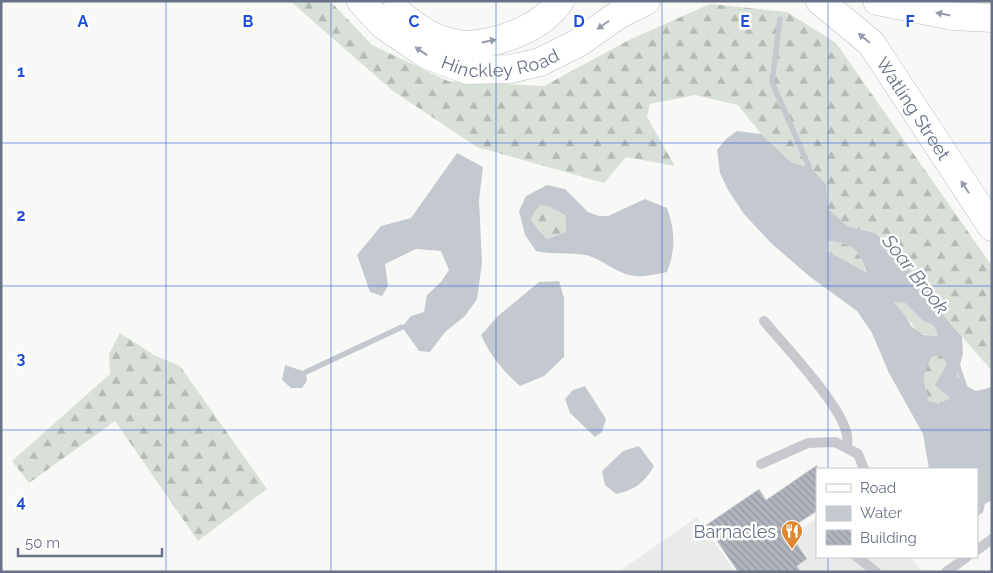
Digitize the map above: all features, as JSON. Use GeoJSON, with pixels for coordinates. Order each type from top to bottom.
{"type":"FeatureCollection","features":[{"type":"Feature","properties":{"kind":"main road","name":"Hinckley Road"},"geometry":{"type":"LineString","coordinates":[[361,1],[383,25],[427,55],[468,70],[511,69],[540,62],[578,43],[618,15],[646,1]]}},
{"type":"Feature","properties":{"kind":"main road","name":"Hinckley Road"},"geometry":{"type":"LineString","coordinates":[[383,1],[409,22],[440,40],[467,45],[495,40],[526,31],[556,7],[560,1]]}},
{"type":"Feature","properties":{"kind":"main road","name":"Watling Street"},"geometry":{"type":"LineString","coordinates":[[820,1],[871,43],[992,227]]}},
{"type":"Feature","properties":{"kind":"main road"},"geometry":{"type":"LineString","coordinates":[[877,1],[953,16],[992,18]]}},
{"type":"Feature","properties":{"kind":"lane"},"geometry":{"type":"LineString","coordinates":[[764,321],[808,373],[839,415],[847,435],[847,448]]}},
{"type":"Feature","properties":{"kind":"lane"},"geometry":{"type":"LineString","coordinates":[[761,464],[808,443],[835,442],[858,454],[864,468]]}},
{"type":"Feature","properties":{"kind":"lane"},"geometry":{"type":"LineString","coordinates":[[978,549],[992,539]]}},
{"type":"Feature","properties":{"kind":"lane"},"geometry":{"type":"LineString","coordinates":[[857,558],[876,572]]}},
{"type":"Feature","properties":{"kind":"lane"},"geometry":{"type":"LineString","coordinates":[[946,572],[966,558]]}},
{"type":"Feature","properties":{"kind":"shaded area"},"geometry":{"type":"Polygon","coordinates":[[[697,517],[735,572],[618,572],[697,517]]]}},
{"type":"Feature","properties":{"kind":"shaded area"},"geometry":{"type":"Polygon","coordinates":[[[816,519],[816,558],[913,558],[922,572],[739,572],[816,519]]]}},
{"type":"Feature","properties":{"kind":"green space"},"geometry":{"type":"Polygon","coordinates":[[[290,1],[330,1],[372,45],[448,81],[544,86],[631,39],[710,4],[787,12],[836,43],[992,266],[992,371],[932,302],[908,267],[877,233],[847,226],[827,209],[826,184],[811,168],[791,162],[761,134],[738,105],[695,95],[650,104],[647,117],[675,166],[626,157],[604,183],[477,147],[393,91],[290,1]]]}},
{"type":"Feature","properties":{"kind":"green space"},"geometry":{"type":"Polygon","coordinates":[[[541,204],[551,207],[566,216],[566,232],[547,239],[531,219],[541,204]]]}},
{"type":"Feature","properties":{"kind":"green space"},"geometry":{"type":"Polygon","coordinates":[[[828,241],[845,244],[855,249],[861,258],[867,274],[827,251],[828,241]]]}},
{"type":"Feature","properties":{"kind":"green space"},"geometry":{"type":"Polygon","coordinates":[[[894,302],[905,303],[922,320],[934,326],[938,336],[919,332],[894,302]]]}},
{"type":"Feature","properties":{"kind":"green space"},"geometry":{"type":"Polygon","coordinates":[[[120,333],[154,355],[180,366],[267,489],[198,541],[115,421],[29,483],[12,461],[110,374],[109,354],[120,333]]]}},
{"type":"Feature","properties":{"kind":"green space"},"geometry":{"type":"Polygon","coordinates":[[[941,355],[947,363],[950,398],[939,405],[929,401],[925,388],[924,374],[932,357],[941,355]]]}},
{"type":"Feature","properties":{"kind":"water"},"geometry":{"type":"Polygon","coordinates":[[[737,131],[761,134],[791,162],[811,168],[826,184],[828,209],[847,226],[876,233],[908,267],[932,302],[962,337],[963,354],[957,376],[965,385],[976,391],[992,387],[992,500],[985,504],[983,512],[978,516],[978,468],[929,468],[923,434],[889,373],[872,333],[857,311],[809,276],[771,243],[744,214],[728,190],[720,173],[717,150],[726,139],[737,131]],[[828,241],[827,251],[867,273],[858,253],[844,244],[828,241]],[[894,302],[911,326],[924,335],[938,336],[934,326],[922,320],[905,303],[894,302]],[[941,355],[932,357],[924,378],[929,401],[939,404],[950,398],[935,385],[947,364],[941,355]]]}},
{"type":"Feature","properties":{"kind":"water"},"geometry":{"type":"Polygon","coordinates":[[[457,153],[483,167],[479,200],[482,263],[477,299],[465,316],[445,332],[430,352],[419,351],[402,327],[411,316],[424,312],[427,295],[441,282],[449,270],[441,251],[416,249],[385,264],[388,286],[382,296],[370,292],[357,255],[381,226],[411,218],[457,153]]]}},
{"type":"Feature","properties":{"kind":"water"},"geometry":{"type":"Polygon","coordinates":[[[547,185],[565,189],[588,212],[599,216],[608,216],[645,199],[667,208],[672,224],[673,247],[667,272],[632,276],[586,255],[536,251],[525,235],[519,211],[526,196],[547,185]],[[541,205],[531,219],[547,239],[566,232],[566,216],[551,207],[541,205]]]}},
{"type":"Feature","properties":{"kind":"water"},"geometry":{"type":"Polygon","coordinates":[[[559,281],[564,298],[564,357],[544,376],[520,386],[508,375],[488,349],[481,335],[498,316],[539,282],[559,281]]]}},
{"type":"Feature","properties":{"kind":"water"},"geometry":{"type":"Polygon","coordinates":[[[285,365],[306,372],[307,381],[302,388],[291,388],[282,380],[285,365]]]}},
{"type":"Feature","properties":{"kind":"water"},"geometry":{"type":"Polygon","coordinates":[[[585,386],[606,419],[602,432],[595,437],[570,413],[565,399],[573,390],[585,386]]]}},
{"type":"Feature","properties":{"kind":"water"},"geometry":{"type":"Polygon","coordinates":[[[639,446],[654,466],[647,477],[634,488],[616,494],[605,485],[602,471],[623,451],[639,446]]]}},
{"type":"Feature","properties":{"kind":"building"},"geometry":{"type":"Polygon","coordinates":[[[817,465],[816,512],[788,530],[807,559],[797,566],[801,572],[738,572],[706,525],[759,489],[766,500],[817,465]]]}},
{"type":"Feature","properties":{"kind":"waterway","name":"Soar Brook"},"geometry":{"type":"LineString","coordinates":[[780,19],[772,82],[813,176]]}},
{"type":"Feature","properties":{"kind":"waterway"},"geometry":{"type":"LineString","coordinates":[[306,372],[402,327]]}},
{"type":"Feature","properties":{"kind":"waterway","name":"Soar Brook"},"geometry":{"type":"LineString","coordinates":[[957,364],[965,388]]}},
{"type":"Feature","properties":{"kind":"place","name":"Barnacles"},"geometry":{"type":"Point","coordinates":[792,550]}}]}
